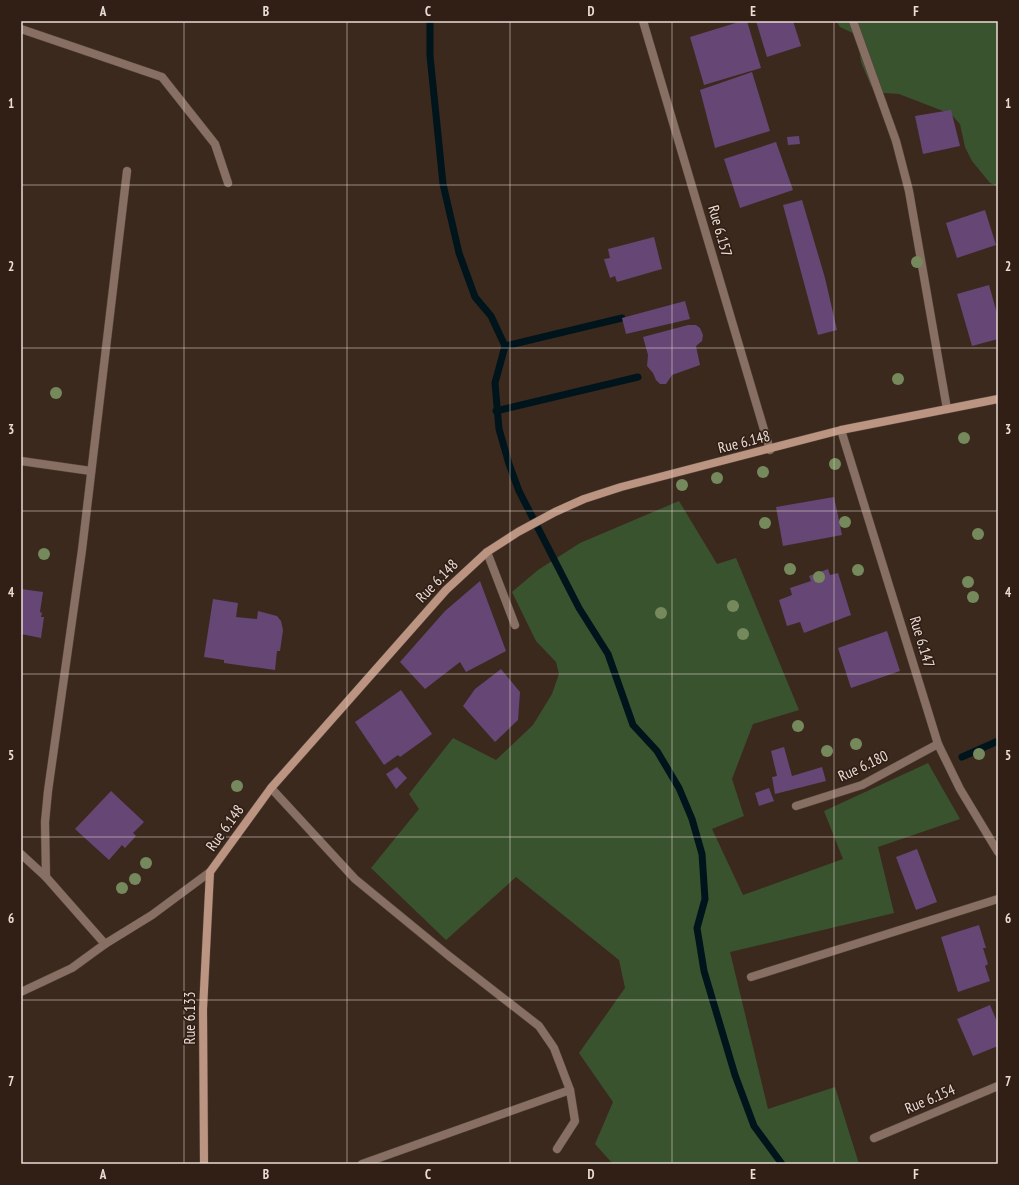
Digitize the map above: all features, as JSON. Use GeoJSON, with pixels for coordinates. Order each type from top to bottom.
{"type":"FeatureCollection","features":[{"type":"Feature","properties":{"kind":"street","name":"Rue 6.157"},"geometry":{"type":"LineString","coordinates":[[643,21],[770,450]]}},
{"type":"Feature","properties":{"kind":"street"},"geometry":{"type":"LineString","coordinates":[[852,21],[896,142],[909,191],[947,409]]}},
{"type":"Feature","properties":{"kind":"street"},"geometry":{"type":"LineString","coordinates":[[21,29],[162,77],[215,144],[228,183]]}},
{"type":"Feature","properties":{"kind":"street"},"geometry":{"type":"LineString","coordinates":[[46,877],[45,822],[48,791],[91,471],[127,171]]}},
{"type":"Feature","properties":{"kind":"street","name":"Rue 6.148"},"geometry":{"type":"LineString","coordinates":[[21,992],[72,968],[105,944],[152,915],[210,872],[271,788],[446,590],[487,552],[518,532],[555,512],[584,499],[621,487],[770,450],[841,430],[998,399]]}},
{"type":"Feature","properties":{"kind":"street","name":"Rue 6.147"},"geometry":{"type":"LineString","coordinates":[[841,430],[938,744],[960,790],[998,852]]}},
{"type":"Feature","properties":{"kind":"street"},"geometry":{"type":"LineString","coordinates":[[21,460],[91,471]]}},
{"type":"Feature","properties":{"kind":"street"},"geometry":{"type":"LineString","coordinates":[[487,552],[515,625]]}},
{"type":"Feature","properties":{"kind":"street","name":"Rue 6.180"},"geometry":{"type":"LineString","coordinates":[[796,806],[862,785],[938,744]]}},
{"type":"Feature","properties":{"kind":"street"},"geometry":{"type":"LineString","coordinates":[[271,788],[355,879],[449,956],[539,1026],[554,1048],[570,1090],[575,1121],[557,1149]]}},
{"type":"Feature","properties":{"kind":"street"},"geometry":{"type":"LineString","coordinates":[[21,854],[46,877],[105,944]]}},
{"type":"Feature","properties":{"kind":"street","name":"Rue 6.133"},"geometry":{"type":"LineString","coordinates":[[204,1164],[202,1009],[210,872]]}},
{"type":"Feature","properties":{"kind":"street"},"geometry":{"type":"LineString","coordinates":[[751,977],[998,899]]}},
{"type":"Feature","properties":{"kind":"street","name":"Rue 6.154"},"geometry":{"type":"LineString","coordinates":[[874,1138],[998,1086]]}},
{"type":"Feature","properties":{"kind":"street"},"geometry":{"type":"LineString","coordinates":[[362,1164],[570,1090]]}},
{"type":"Feature","properties":{"kind":"green space"},"geometry":{"type":"Polygon","coordinates":[[[836,21],[998,21],[998,186],[990,183],[972,161],[965,147],[960,124],[951,114],[899,94],[877,91],[871,86],[861,62],[857,35],[840,27],[836,21]]]}},
{"type":"Feature","properties":{"kind":"green space"},"geometry":{"type":"Polygon","coordinates":[[[679,501],[717,564],[736,558],[799,710],[753,724],[732,779],[744,816],[712,829],[743,895],[843,859],[824,811],[928,763],[960,819],[878,847],[894,913],[730,952],[768,1109],[835,1087],[859,1164],[613,1164],[595,1144],[613,1102],[579,1053],[625,988],[619,960],[516,877],[446,940],[371,868],[419,809],[409,794],[453,738],[496,760],[533,725],[552,694],[559,674],[556,662],[536,641],[512,592],[538,570],[580,543],[679,501]]]}},
{"type":"Feature","properties":{"kind":"building"},"geometry":{"type":"Polygon","coordinates":[[[742,21],[747,21],[761,68],[704,85],[690,37],[742,21]]]}},
{"type":"Feature","properties":{"kind":"building"},"geometry":{"type":"Polygon","coordinates":[[[756,21],[793,21],[801,46],[767,57],[756,21]]]}},
{"type":"Feature","properties":{"kind":"building"},"geometry":{"type":"Polygon","coordinates":[[[752,72],[770,131],[715,148],[700,90],[752,72]]]}},
{"type":"Feature","properties":{"kind":"building"},"geometry":{"type":"Polygon","coordinates":[[[951,110],[960,146],[923,154],[915,116],[951,110]]]}},
{"type":"Feature","properties":{"kind":"building"},"geometry":{"type":"Polygon","coordinates":[[[799,136],[800,144],[788,145],[787,137],[799,136]]]}},
{"type":"Feature","properties":{"kind":"building"},"geometry":{"type":"Polygon","coordinates":[[[776,142],[793,190],[740,208],[724,159],[776,142]]]}},
{"type":"Feature","properties":{"kind":"building"},"geometry":{"type":"Polygon","coordinates":[[[802,200],[825,278],[837,330],[818,335],[783,205],[802,200]]]}},
{"type":"Feature","properties":{"kind":"building"},"geometry":{"type":"Polygon","coordinates":[[[985,210],[996,245],[957,258],[946,223],[985,210]]]}},
{"type":"Feature","properties":{"kind":"building"},"geometry":{"type":"Polygon","coordinates":[[[654,237],[662,269],[617,282],[615,276],[610,278],[604,259],[610,258],[608,249],[654,237]]]}},
{"type":"Feature","properties":{"kind":"building"},"geometry":{"type":"Polygon","coordinates":[[[989,285],[998,317],[998,339],[972,346],[957,294],[989,285]]]}},
{"type":"Feature","properties":{"kind":"building"},"geometry":{"type":"Polygon","coordinates":[[[685,301],[690,319],[626,334],[622,318],[685,301]]]}},
{"type":"Feature","properties":{"kind":"building"},"geometry":{"type":"Polygon","coordinates":[[[688,325],[696,325],[700,328],[703,335],[702,341],[696,346],[700,365],[672,375],[666,384],[660,384],[647,366],[648,355],[643,337],[688,325]]]}},
{"type":"Feature","properties":{"kind":"building"},"geometry":{"type":"Polygon","coordinates":[[[834,497],[842,535],[783,546],[776,507],[834,497]]]}},
{"type":"Feature","properties":{"kind":"building"},"geometry":{"type":"Polygon","coordinates":[[[828,569],[830,575],[838,573],[851,615],[804,633],[800,622],[787,626],[779,600],[792,595],[790,588],[811,581],[809,576],[828,569]]]}},
{"type":"Feature","properties":{"kind":"building"},"geometry":{"type":"Polygon","coordinates":[[[480,581],[506,651],[466,672],[460,662],[425,689],[400,662],[445,611],[480,581]]]}},
{"type":"Feature","properties":{"kind":"building"},"geometry":{"type":"Polygon","coordinates":[[[21,589],[43,592],[40,612],[42,613],[41,617],[44,617],[41,638],[21,634],[21,589]]]}},
{"type":"Feature","properties":{"kind":"building"},"geometry":{"type":"Polygon","coordinates":[[[213,599],[238,603],[236,617],[257,619],[258,611],[277,616],[281,621],[283,630],[280,651],[277,651],[275,670],[224,663],[224,660],[204,657],[213,599]]]}},
{"type":"Feature","properties":{"kind":"building"},"geometry":{"type":"Polygon","coordinates":[[[887,631],[900,671],[851,688],[838,648],[887,631]]]}},
{"type":"Feature","properties":{"kind":"building"},"geometry":{"type":"Polygon","coordinates":[[[501,669],[520,692],[518,720],[495,742],[463,706],[475,689],[501,669]]]}},
{"type":"Feature","properties":{"kind":"building"},"geometry":{"type":"Polygon","coordinates":[[[401,690],[432,734],[400,757],[398,755],[384,765],[355,722],[401,690]]]}},
{"type":"Feature","properties":{"kind":"building"},"geometry":{"type":"Polygon","coordinates":[[[784,747],[792,776],[822,767],[826,781],[775,794],[772,777],[777,776],[771,751],[784,747]]]}},
{"type":"Feature","properties":{"kind":"building"},"geometry":{"type":"Polygon","coordinates":[[[397,767],[407,778],[396,789],[386,774],[397,767]]]}},
{"type":"Feature","properties":{"kind":"building"},"geometry":{"type":"Polygon","coordinates":[[[769,788],[774,801],[759,806],[755,793],[769,788]]]}},
{"type":"Feature","properties":{"kind":"building"},"geometry":{"type":"Polygon","coordinates":[[[111,791],[144,822],[133,833],[136,836],[125,848],[122,845],[109,860],[75,829],[111,791]]]}},
{"type":"Feature","properties":{"kind":"building"},"geometry":{"type":"Polygon","coordinates":[[[917,849],[937,902],[916,910],[896,857],[917,849]]]}},
{"type":"Feature","properties":{"kind":"building"},"geometry":{"type":"Polygon","coordinates":[[[979,925],[986,948],[983,948],[988,964],[985,966],[990,981],[958,992],[941,937],[979,925]]]}},
{"type":"Feature","properties":{"kind":"building"},"geometry":{"type":"Polygon","coordinates":[[[990,1005],[998,1024],[998,1046],[973,1056],[957,1019],[990,1005]]]}},
{"type":"Feature","properties":{"kind":"waterway"},"geometry":{"type":"LineString","coordinates":[[430,21],[430,56],[443,184],[459,253],[475,297],[491,316],[505,346],[495,383],[499,429],[509,464],[519,491],[579,608],[608,654],[633,725],[657,751],[679,788],[692,819],[702,854],[705,899],[697,928],[704,971],[735,1075],[754,1126],[782,1164]]}},
{"type":"Feature","properties":{"kind":"waterway"},"geometry":{"type":"LineString","coordinates":[[505,346],[622,318]]}},
{"type":"Feature","properties":{"kind":"waterway"},"geometry":{"type":"LineString","coordinates":[[496,411],[638,377]]}},
{"type":"Feature","properties":{"kind":"waterway"},"geometry":{"type":"LineString","coordinates":[[962,757],[998,741]]}}]}
